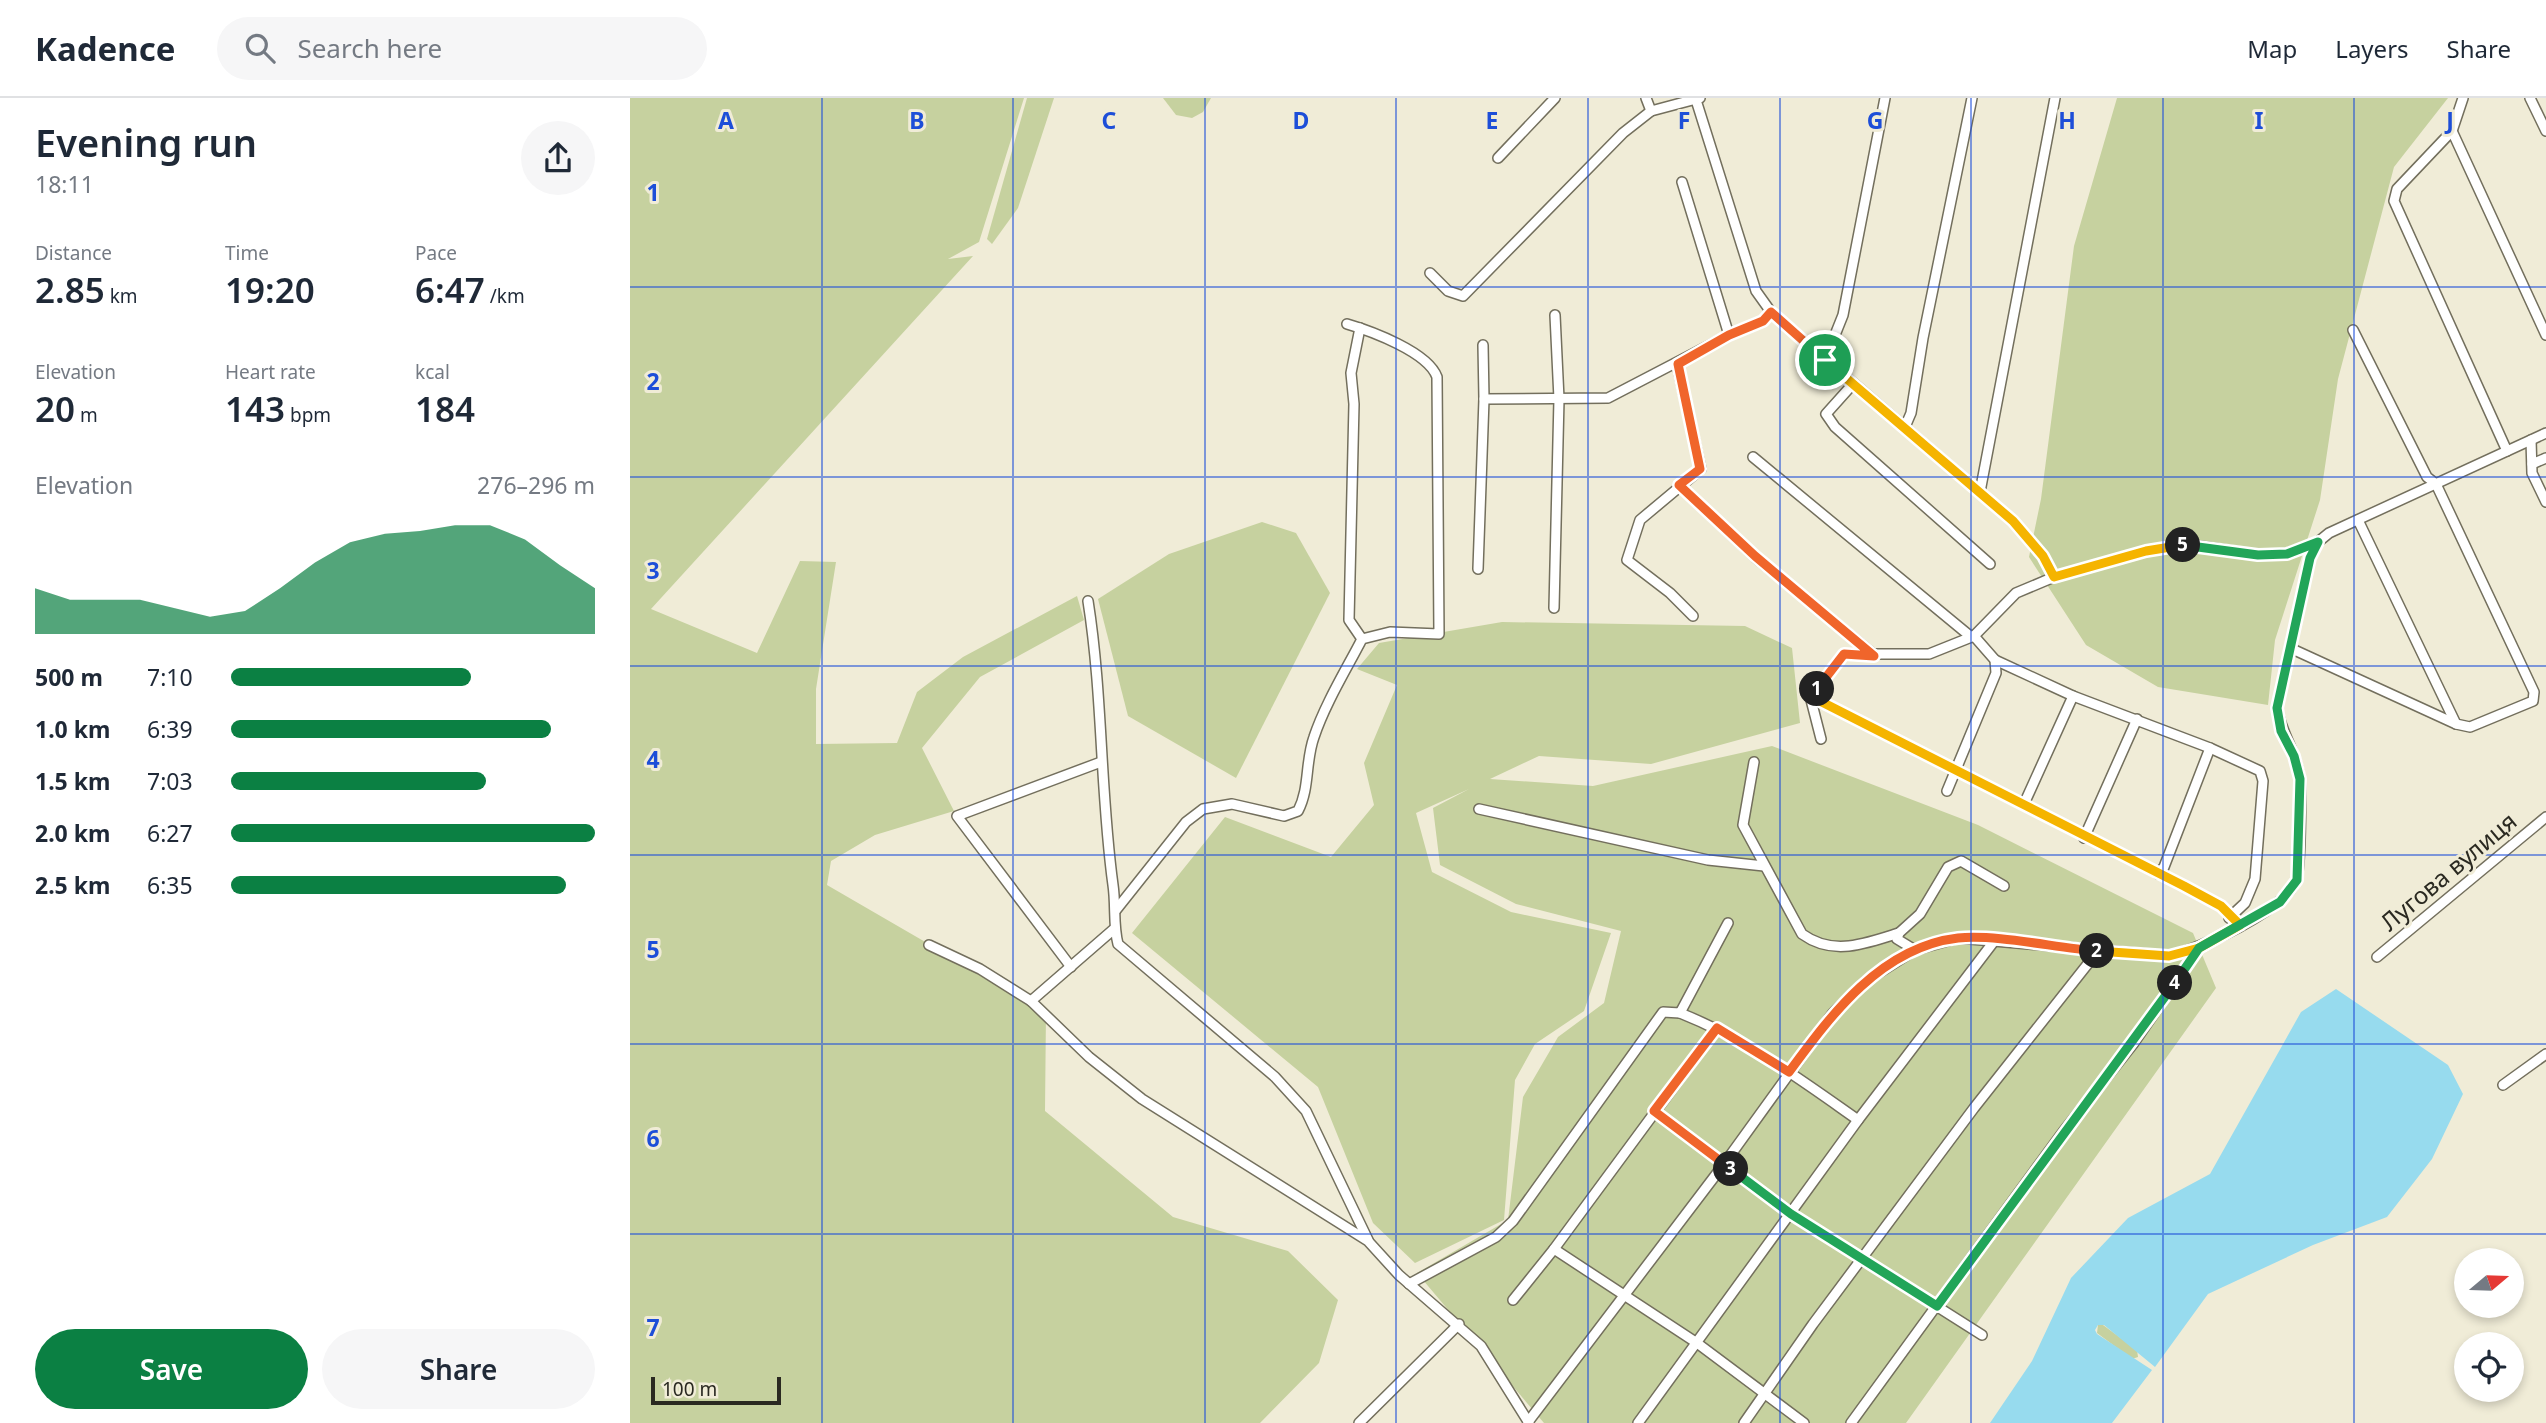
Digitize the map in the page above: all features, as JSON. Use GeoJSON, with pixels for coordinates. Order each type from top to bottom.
{"type":"FeatureCollection","features":[{"type":"Feature","properties":{"kind":"street"},"geometry":{"type":"LineString","coordinates":[[1498,158],[1555,98]]}},
{"type":"Feature","properties":{"kind":"street"},"geometry":{"type":"LineString","coordinates":[[1646,98],[1651,111]]}},
{"type":"Feature","properties":{"kind":"street"},"geometry":{"type":"LineString","coordinates":[[1825,360],[1843,316],[1885,98]]}},
{"type":"Feature","properties":{"kind":"street"},"geometry":{"type":"LineString","coordinates":[[1905,427],[1911,413],[1923,338],[1972,98]]}},
{"type":"Feature","properties":{"kind":"street"},"geometry":{"type":"LineString","coordinates":[[1980,492],[2055,98]]}},
{"type":"Feature","properties":{"kind":"street"},"geometry":{"type":"LineString","coordinates":[[2463,98],[2452,131],[2397,189],[2394,201],[2507,451]]}},
{"type":"Feature","properties":{"kind":"street"},"geometry":{"type":"LineString","coordinates":[[2530,98],[2546,131]]}},
{"type":"Feature","properties":{"kind":"street"},"geometry":{"type":"LineString","coordinates":[[1430,273],[1448,290],[1463,296],[1623,133],[1651,111],[1698,99],[1756,291],[1771,312],[2021,530],[2043,556],[2054,577]]}},
{"type":"Feature","properties":{"kind":"street"},"geometry":{"type":"LineString","coordinates":[[2452,131],[2546,335]]}},
{"type":"Feature","properties":{"kind":"street"},"geometry":{"type":"LineString","coordinates":[[1682,182],[1729,335]]}},
{"type":"Feature","properties":{"kind":"street"},"geometry":{"type":"LineString","coordinates":[[1484,399],[1608,398],[1678,364],[1729,335],[1763,321],[1771,312]]}},
{"type":"Feature","properties":{"kind":"street"},"geometry":{"type":"LineString","coordinates":[[1554,608],[1559,399],[1555,315]]}},
{"type":"Feature","properties":{"kind":"street"},"geometry":{"type":"LineString","coordinates":[[1116,910],[1186,822],[1203,809],[1232,804],[1284,816],[1298,811],[1306,796],[1306,773],[1314,737],[1362,639],[1390,632],[1439,634],[1438,437],[1434,369],[1423,359],[1347,324]]}},
{"type":"Feature","properties":{"kind":"street"},"geometry":{"type":"LineString","coordinates":[[1360,328],[1351,373],[1354,404],[1349,620],[1362,639]]}},
{"type":"Feature","properties":{"kind":"street"},"geometry":{"type":"LineString","coordinates":[[2353,330],[2427,477],[2436,484],[2534,692],[2533,701]]}},
{"type":"Feature","properties":{"kind":"street"},"geometry":{"type":"LineString","coordinates":[[1478,569],[1484,399],[1483,345]]}},
{"type":"Feature","properties":{"kind":"street"},"geometry":{"type":"LineString","coordinates":[[1678,364],[1700,469],[1640,520],[1627,560],[1670,593],[1693,616]]}},
{"type":"Feature","properties":{"kind":"street"},"geometry":{"type":"LineString","coordinates":[[1852,385],[1826,415],[1835,427],[1990,564]]}},
{"type":"Feature","properties":{"kind":"street"},"geometry":{"type":"LineString","coordinates":[[1810,696],[1844,654],[1929,654],[1972,636],[2016,593],[2054,577],[2146,551],[2186,544],[2258,555],[2287,554],[2318,542],[2329,533],[2546,433]]}},
{"type":"Feature","properties":{"kind":"street"},"geometry":{"type":"LineString","coordinates":[[2531,440],[2532,473],[2546,502]]}},
{"type":"Feature","properties":{"kind":"street"},"geometry":{"type":"LineString","coordinates":[[1754,457],[1972,636],[1995,660],[2073,696],[2210,748],[2260,771],[2263,780],[2255,879],[2245,902],[2229,918]]}},
{"type":"Feature","properties":{"kind":"street"},"geometry":{"type":"LineString","coordinates":[[2532,464],[2546,458]]}},
{"type":"Feature","properties":{"kind":"street"},"geometry":{"type":"LineString","coordinates":[[1679,485],[1755,556],[1874,656]]}},
{"type":"Feature","properties":{"kind":"street"},"geometry":{"type":"LineString","coordinates":[[2358,520],[2456,724]]}},
{"type":"Feature","properties":{"kind":"street"},"geometry":{"type":"LineString","coordinates":[[929,946],[980,969],[1031,1001],[1089,1057],[1142,1099],[1368,1241],[1409,1284],[1459,1324],[1481,1346],[1528,1422],[1724,1164],[1833,1013],[1866,981],[1915,950],[1958,938],[2169,956],[2199,948],[2280,902],[2297,880],[2300,779],[2294,756],[2281,731],[2277,708],[2310,558],[2318,542]]}},
{"type":"Feature","properties":{"kind":"street"},"geometry":{"type":"LineString","coordinates":[[1088,601],[1101,707],[1104,818],[1116,910],[1114,929],[1118,944],[1275,1077],[1306,1111],[1368,1241]]}},
{"type":"Feature","properties":{"kind":"street"},"geometry":{"type":"LineString","coordinates":[[2290,648],[2456,724],[2470,727],[2546,695]]}},
{"type":"Feature","properties":{"kind":"street"},"geometry":{"type":"LineString","coordinates":[[1947,791],[1996,673],[1995,660]]}},
{"type":"Feature","properties":{"kind":"street"},"geometry":{"type":"LineString","coordinates":[[1810,696],[1821,739]]}},
{"type":"Feature","properties":{"kind":"street"},"geometry":{"type":"LineString","coordinates":[[1810,696],[2221,906],[2229,918],[2240,925]]}},
{"type":"Feature","properties":{"kind":"street"},"geometry":{"type":"LineString","coordinates":[[2024,804],[2073,696]]}},
{"type":"Feature","properties":{"kind":"street"},"geometry":{"type":"LineString","coordinates":[[2084,838],[2137,719]]}},
{"type":"Feature","properties":{"kind":"street"},"geometry":{"type":"LineString","coordinates":[[2158,874],[2164,867],[2210,748]]}},
{"type":"Feature","properties":{"kind":"street"},"geometry":{"type":"LineString","coordinates":[[1071,967],[957,816],[1101,762]]}},
{"type":"Feature","properties":{"kind":"street"},"geometry":{"type":"LineString","coordinates":[[1754,762],[1743,825],[1801,934],[1809,939],[1849,948],[1899,933],[1920,914],[1948,867],[1961,861],[2004,886]]}},
{"type":"Feature","properties":{"kind":"street"},"geometry":{"type":"LineString","coordinates":[[1479,809],[1708,860],[1764,866]]}},
{"type":"Feature","properties":{"kind":"street","name":"Лугова вулиця"},"geometry":{"type":"LineString","coordinates":[[2377,957],[2546,817]]}},
{"type":"Feature","properties":{"kind":"street"},"geometry":{"type":"LineString","coordinates":[[1680,1013],[1728,923]]}},
{"type":"Feature","properties":{"kind":"street"},"geometry":{"type":"LineString","coordinates":[[1031,1001],[1114,929]]}},
{"type":"Feature","properties":{"kind":"street"},"geometry":{"type":"LineString","coordinates":[[1899,933],[1897,939],[1915,950]]}},
{"type":"Feature","properties":{"kind":"street"},"geometry":{"type":"LineString","coordinates":[[1638,1423],[1858,1120],[1995,940]]}},
{"type":"Feature","properties":{"kind":"street"},"geometry":{"type":"LineString","coordinates":[[1851,1423],[2063,1132],[2133,1044],[2199,948]]}},
{"type":"Feature","properties":{"kind":"street"},"geometry":{"type":"LineString","coordinates":[[1744,1423],[1813,1324],[1974,1108],[2098,951]]}},
{"type":"Feature","properties":{"kind":"street"},"geometry":{"type":"LineString","coordinates":[[1409,1284],[1496,1237],[1513,1221],[1663,1012],[1680,1013],[1717,1028],[1789,1072],[1858,1120]]}},
{"type":"Feature","properties":{"kind":"street"},"geometry":{"type":"LineString","coordinates":[[1513,1300],[1555,1250],[1717,1028]]}},
{"type":"Feature","properties":{"kind":"street"},"geometry":{"type":"LineString","coordinates":[[2502,1085],[2546,1054]]}},
{"type":"Feature","properties":{"kind":"street"},"geometry":{"type":"LineString","coordinates":[[1654,1111],[1791,1214],[1982,1335]]}},
{"type":"Feature","properties":{"kind":"street"},"geometry":{"type":"LineString","coordinates":[[1555,1250],[1697,1343],[1767,1392],[1804,1423]]}},
{"type":"Feature","properties":{"kind":"street"},"geometry":{"type":"LineString","coordinates":[[1359,1423],[1459,1324]]}},
{"type":"Feature","properties":{"kind":"green space"},"geometry":{"type":"Polygon","coordinates":[[[630,98],[1024,98],[979,242],[948,259],[973,256],[651,609],[757,653],[800,561],[836,562],[816,689],[816,744],[897,743],[917,692],[963,657],[1077,596],[1084,620],[980,677],[922,748],[954,811],[875,835],[831,861],[827,885],[1046,1012],[1045,1111],[1173,1217],[1288,1251],[1338,1300],[1319,1363],[1260,1423],[630,1423],[630,98]]]}},
{"type":"Feature","properties":{"kind":"green space"},"geometry":{"type":"Polygon","coordinates":[[[1027,98],[1054,98],[1018,208],[992,244],[987,239],[1027,98]]]}},
{"type":"Feature","properties":{"kind":"green space"},"geometry":{"type":"Polygon","coordinates":[[[1163,98],[1211,98],[1203,112],[1192,118],[1176,115],[1163,98]]]}},
{"type":"Feature","properties":{"kind":"green space"},"geometry":{"type":"Polygon","coordinates":[[[2117,98],[2448,98],[2394,167],[2338,379],[2320,500],[2275,640],[2268,705],[2158,687],[2086,645],[2029,557],[2041,499],[2074,246],[2117,98]]]}},
{"type":"Feature","properties":{"kind":"green space"},"geometry":{"type":"Polygon","coordinates":[[[1262,522],[1296,533],[1330,593],[1236,778],[1128,716],[1098,599],[1169,554],[1262,522]]]}},
{"type":"Feature","properties":{"kind":"green space"},"geometry":{"type":"Polygon","coordinates":[[[1502,622],[1745,626],[1792,648],[1800,723],[1651,764],[1539,756],[1490,779],[1593,786],[1772,746],[1978,825],[2193,933],[2216,988],[1906,1423],[1544,1423],[1417,1273],[1508,1220],[1523,1097],[1558,1037],[1604,1003],[1621,931],[1516,904],[1440,865],[1433,808],[1469,789],[1416,813],[1432,872],[1511,912],[1611,933],[1584,1011],[1535,1044],[1515,1080],[1504,1220],[1415,1263],[1373,1223],[1318,1087],[1132,933],[1225,817],[1331,857],[1374,805],[1364,763],[1397,685],[1357,669],[1379,643],[1502,622]]]}},
{"type":"Feature","properties":{"kind":"green space"},"geometry":{"type":"Polygon","coordinates":[[[2098,1325],[2103,1325],[2137,1350],[2138,1357],[2132,1359],[2097,1333],[2098,1325]]]}},
{"type":"Feature","properties":{"kind":"water"},"geometry":{"type":"Polygon","coordinates":[[[2336,989],[2448,1065],[2463,1094],[2432,1159],[2387,1217],[2313,1245],[2208,1294],[2155,1367],[2104,1325],[2098,1325],[2095,1330],[2097,1334],[2152,1370],[2112,1423],[1990,1423],[2032,1361],[2071,1278],[2128,1218],[2210,1174],[2301,1012],[2336,989]]]}},
{"type":"Feature","properties":{"kind":"route"},"geometry":{"type":"LineString","coordinates":[[1825,360],[1771,312],[1763,321],[1729,335],[1678,364],[1700,469],[1679,485],[1755,556],[1874,656],[1844,654],[1810,696],[2024,804],[2084,838],[2184,886],[2221,906],[2229,918],[2240,925],[2199,948],[2169,956],[1958,938],[1915,950],[1866,981],[1833,1013],[1789,1072],[1717,1028],[1654,1111],[1791,1214],[1937,1306],[2063,1132],[2133,1044],[2199,948],[2240,925],[2280,902],[2297,880],[2300,779],[2294,756],[2281,731],[2277,708],[2310,558],[2318,542],[2287,554],[2258,555],[2186,544],[2146,551],[2054,577],[2043,556],[2013,521],[1825,360]]}}]}
